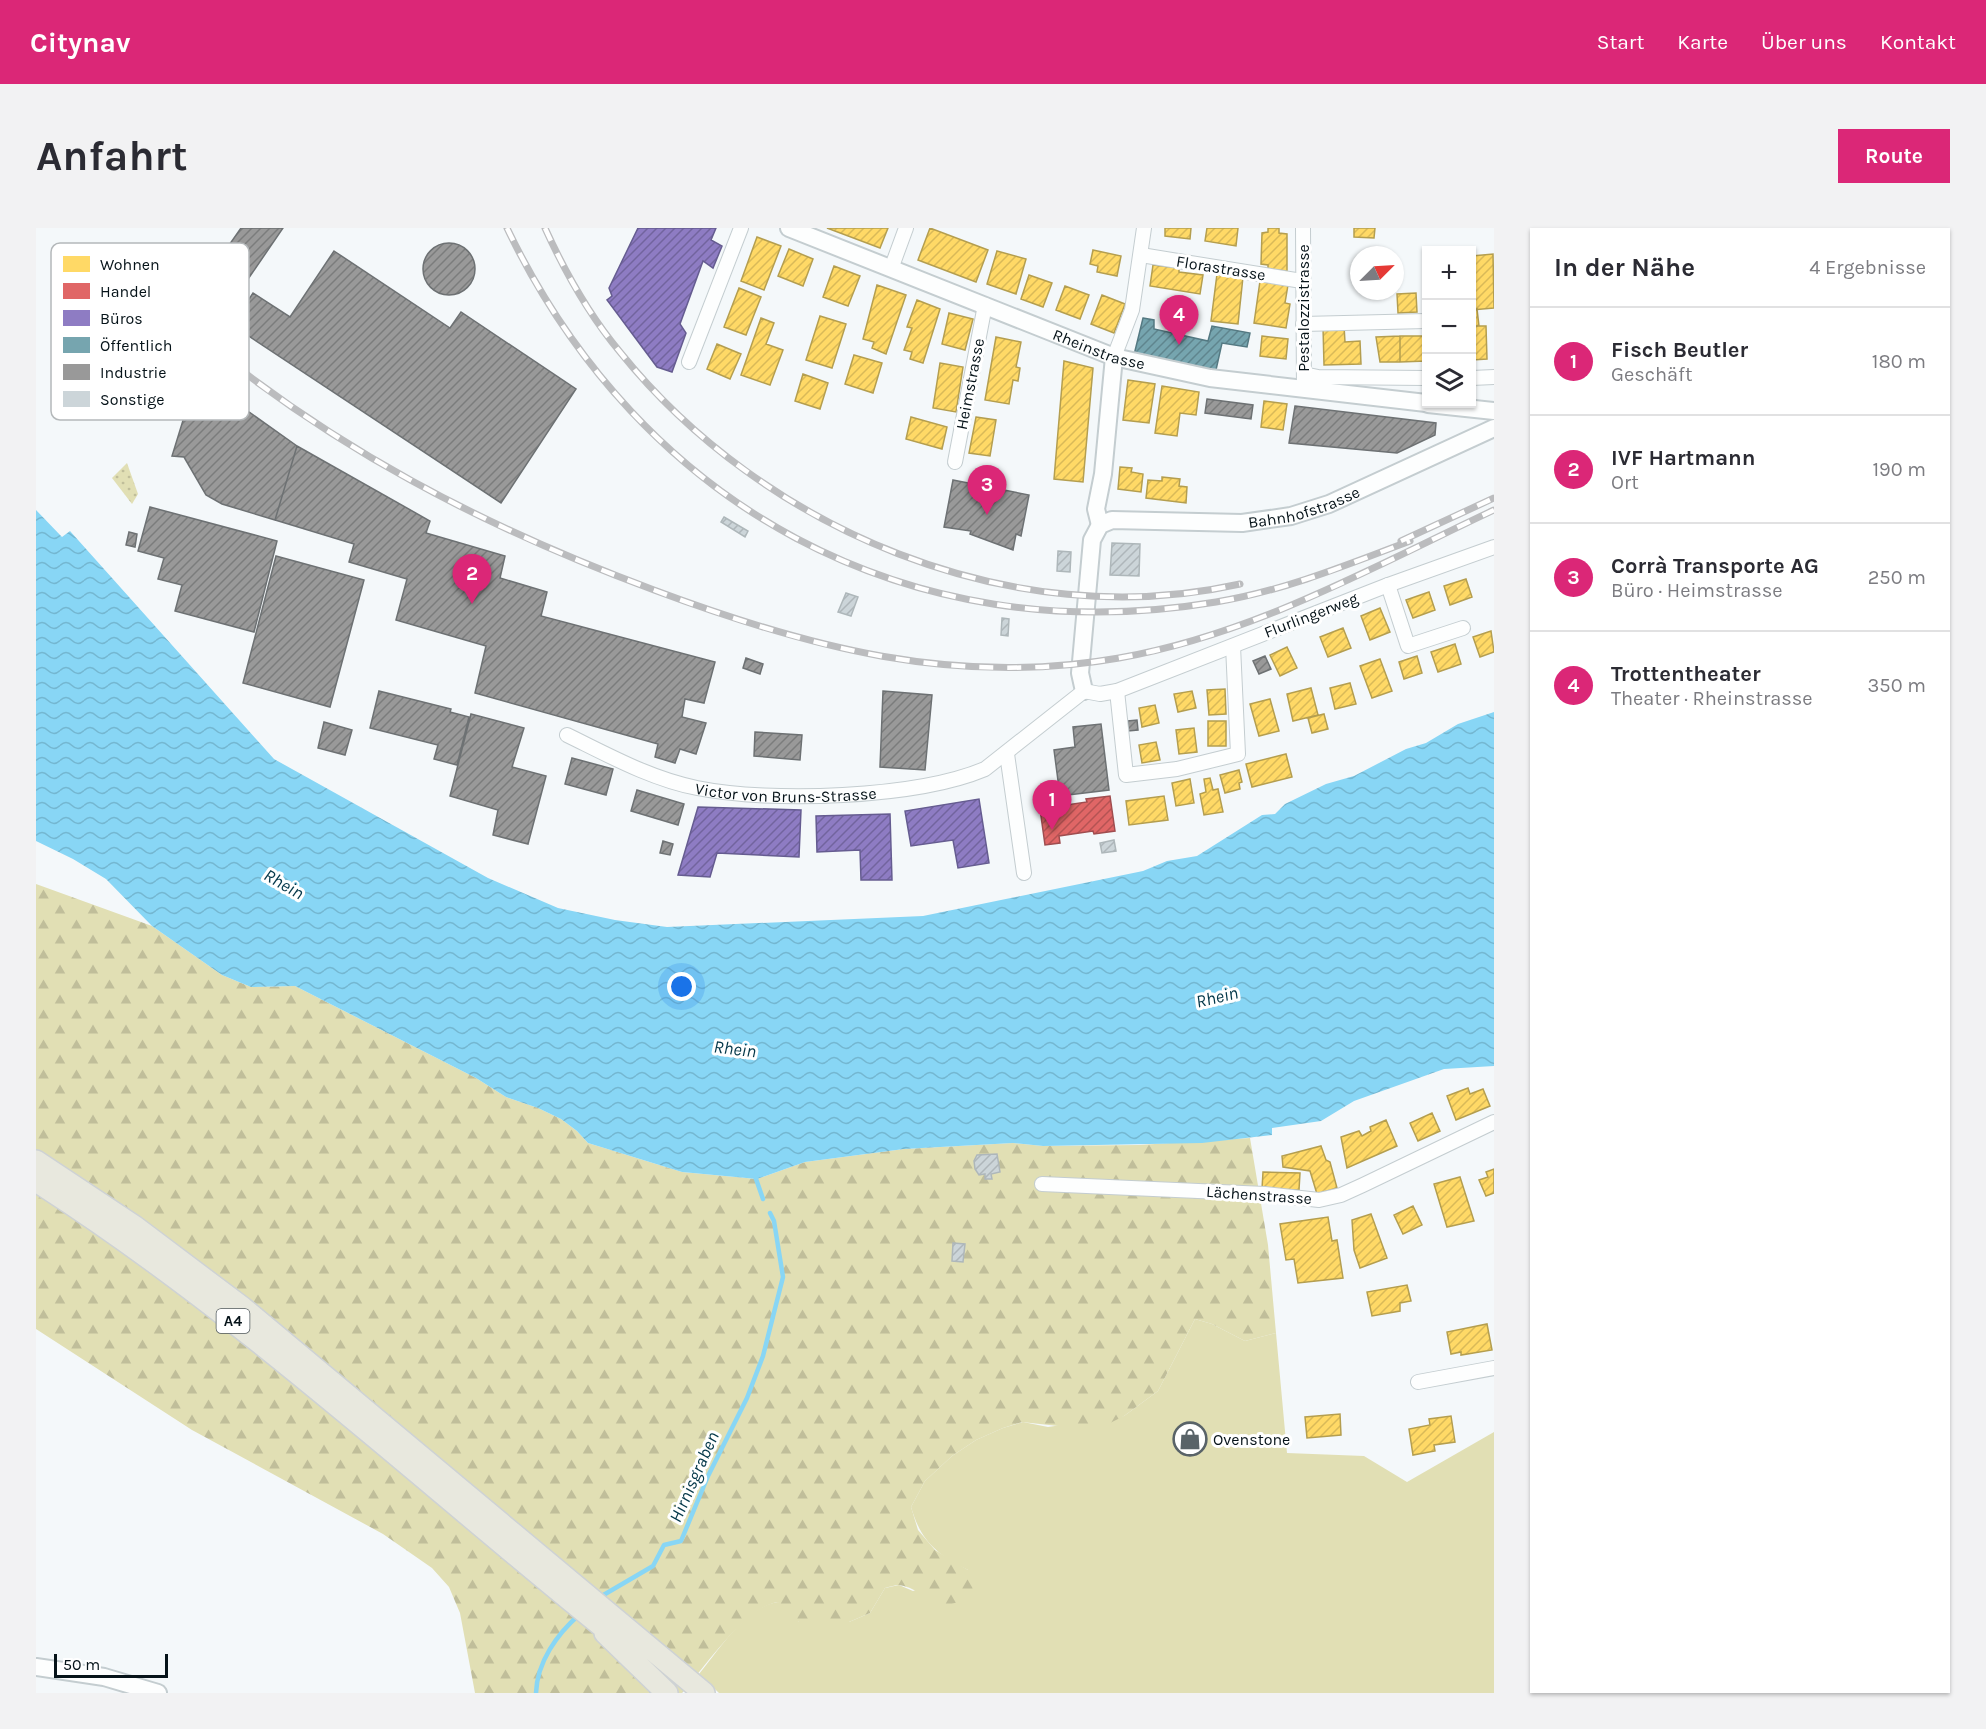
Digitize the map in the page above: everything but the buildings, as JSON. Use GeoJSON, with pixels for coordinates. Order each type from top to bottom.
{"type":"FeatureCollection","features":[{"type":"Feature","properties":{"kind":"highway","name":"A4"},"geometry":{"type":"LineString","coordinates":[[36,1161],[134,1226],[236,1302],[685,1693]]}},
{"type":"Feature","properties":{"kind":"highway","name":"A4"},"geometry":{"type":"LineString","coordinates":[[36,1181],[96,1220],[206,1299],[549,1573],[578,1608],[630,1646],[704,1693]]}},
{"type":"Feature","properties":{"kind":"highway"},"geometry":{"type":"LineString","coordinates":[[630,1646],[667,1693]]}},
{"type":"Feature","properties":{"kind":"street"},"geometry":{"type":"LineString","coordinates":[[689,362],[741,228]]}},
{"type":"Feature","properties":{"kind":"street","name":"Rheinstrasse"},"geometry":{"type":"LineString","coordinates":[[789,228],[1114,357],[1210,378],[1304,381],[1422,402]]}},
{"type":"Feature","properties":{"kind":"street"},"geometry":{"type":"LineString","coordinates":[[891,269],[906,228]]}},
{"type":"Feature","properties":{"kind":"street"},"geometry":{"type":"LineString","coordinates":[[1084,691],[1080,673],[1092,540],[1100,525],[1096,509],[1103,474],[1114,357],[1132,310],[1144,228]]}},
{"type":"Feature","properties":{"kind":"street","name":"Pestalozzistrasse"},"geometry":{"type":"LineString","coordinates":[[1303,228],[1304,381]]}},
{"type":"Feature","properties":{"kind":"street","name":"Florastrasse"},"geometry":{"type":"LineString","coordinates":[[1141,255],[1302,281]]}},
{"type":"Feature","properties":{"kind":"street","name":"Heimstrasse"},"geometry":{"type":"LineString","coordinates":[[955,462],[986,305]]}},
{"type":"Feature","properties":{"kind":"street"},"geometry":{"type":"LineString","coordinates":[[1303,324],[1422,321]]}},
{"type":"Feature","properties":{"kind":"street"},"geometry":{"type":"LineString","coordinates":[[1304,381],[1318,377],[1422,378]]}},
{"type":"Feature","properties":{"kind":"street"},"geometry":{"type":"LineString","coordinates":[[1476,378],[1494,377]]}},
{"type":"Feature","properties":{"kind":"street","name":"Rheinstrasse"},"geometry":{"type":"LineString","coordinates":[[1469,408],[1494,411]]}},
{"type":"Feature","properties":{"kind":"street","name":"Bahnhofstrasse"},"geometry":{"type":"LineString","coordinates":[[1100,525],[1112,520],[1242,523],[1291,516],[1329,504],[1494,428]]}},
{"type":"Feature","properties":{"kind":"street","name":"Flurlingerweg"},"geometry":{"type":"LineString","coordinates":[[1084,691],[1100,694],[1117,691],[1388,585],[1494,547]]}},
{"type":"Feature","properties":{"kind":"street"},"geometry":{"type":"LineString","coordinates":[[1388,585],[1408,646],[1463,628]]}},
{"type":"Feature","properties":{"kind":"street"},"geometry":{"type":"LineString","coordinates":[[1117,691],[1126,775],[1177,769],[1238,754],[1233,646]]}},
{"type":"Feature","properties":{"kind":"street","name":"Victor von Bruns-Strasse"},"geometry":{"type":"LineString","coordinates":[[567,735],[631,765],[697,788],[765,795],[898,791],[972,775],[1007,754],[1084,691]]}},
{"type":"Feature","properties":{"kind":"street"},"geometry":{"type":"LineString","coordinates":[[1007,754],[1024,873]]}},
{"type":"Feature","properties":{"kind":"street","name":"Lächenstrasse"},"geometry":{"type":"LineString","coordinates":[[1042,1184],[1265,1194],[1319,1200],[1341,1195],[1494,1122]]}},
{"type":"Feature","properties":{"kind":"street"},"geometry":{"type":"LineString","coordinates":[[1418,1382],[1494,1368]]}},
{"type":"Feature","properties":{"kind":"street"},"geometry":{"type":"LineString","coordinates":[[36,1667],[104,1677],[158,1693]]}},
{"type":"Feature","properties":{"kind":"green space"},"geometry":{"type":"Polygon","coordinates":[[[127,463],[138,494],[132,504],[112,478],[127,463]]]}},
{"type":"Feature","properties":{"kind":"green space"},"geometry":{"type":"Polygon","coordinates":[[[36,884],[152,926],[222,975],[251,987],[295,986],[476,1078],[506,1097],[561,1119],[588,1143],[682,1172],[757,1179],[805,1162],[904,1149],[1013,1143],[1043,1146],[1139,1145],[1250,1138],[1268,1245],[1276,1333],[1245,1341],[1212,1324],[1195,1319],[1158,1391],[1124,1416],[1106,1425],[1076,1428],[1022,1422],[976,1440],[952,1456],[925,1481],[911,1507],[918,1530],[935,1550],[968,1570],[974,1581],[972,1593],[959,1601],[949,1605],[940,1604],[909,1588],[896,1585],[885,1588],[870,1613],[849,1622],[799,1622],[781,1614],[778,1602],[765,1606],[739,1626],[682,1693],[475,1693],[460,1613],[449,1587],[432,1568],[383,1534],[192,1430],[36,1329],[36,884]]]}},
{"type":"Feature","properties":{"kind":"green space"},"geometry":{"type":"Polygon","coordinates":[[[1195,1319],[1212,1324],[1245,1341],[1276,1333],[1287,1453],[1364,1456],[1407,1482],[1494,1432],[1494,1693],[719,1693],[699,1674],[734,1631],[755,1612],[766,1606],[778,1602],[799,1622],[849,1622],[870,1613],[885,1588],[899,1585],[913,1591],[968,1570],[947,1558],[931,1545],[915,1519],[911,1507],[925,1481],[952,1456],[976,1440],[1003,1428],[1023,1422],[1048,1427],[1124,1416],[1158,1391],[1195,1319]]]}},
{"type":"Feature","properties":{"kind":"water","name":"Rhein"},"geometry":{"type":"Polygon","coordinates":[[[36,510],[62,537],[70,531],[274,759],[488,878],[558,908],[615,920],[667,927],[923,916],[1143,871],[1167,861],[1197,856],[1262,815],[1275,814],[1285,804],[1326,784],[1354,776],[1406,749],[1426,743],[1458,724],[1494,712],[1494,1066],[1444,1069],[1354,1101],[1321,1121],[1272,1128],[1272,1135],[1202,1143],[1043,1146],[1013,1143],[904,1149],[805,1162],[757,1179],[682,1172],[588,1143],[561,1119],[506,1097],[476,1078],[295,986],[251,987],[222,975],[152,926],[106,879],[73,859],[36,841],[36,510]]]}},
{"type":"Feature","properties":{"kind":"waterway","name":"Hirnisgraben"},"geometry":{"type":"LineString","coordinates":[[755,1176],[763,1199]]}},
{"type":"Feature","properties":{"kind":"waterway","name":"Hirnisgraben"},"geometry":{"type":"LineString","coordinates":[[600,1597],[653,1566],[664,1545],[681,1541],[708,1476],[747,1398],[763,1356],[783,1277],[774,1221],[770,1213]]}},
{"type":"Feature","properties":{"kind":"waterway","name":"Hirnisgraben"},"geometry":{"type":"LineString","coordinates":[[536,1693],[540,1670],[550,1649],[580,1614]]}},
{"type":"Feature","properties":{"kind":"railway"},"geometry":{"type":"LineString","coordinates":[[507,228],[563,326],[631,411],[709,482],[796,538],[892,579],[994,604],[1103,612],[1216,602],[1241,597],[1314,576],[1410,541]]}},
{"type":"Feature","properties":{"kind":"railway"},"geometry":{"type":"LineString","coordinates":[[545,228],[569,277],[598,323],[620,352],[678,415],[745,471],[819,517],[898,554],[982,580],[1067,594],[1154,596],[1240,584]]}},
{"type":"Feature","properties":{"kind":"railway"},"geometry":{"type":"LineString","coordinates":[[249,376],[299,412],[412,481],[470,511],[591,566],[768,629],[882,656],[940,664],[999,668],[1058,666],[1119,658],[1168,647],[1217,633],[1311,597],[1494,510]]}},
{"type":"Feature","properties":{"kind":"railway"},"geometry":{"type":"LineString","coordinates":[[1401,541],[1494,498]]}},
{"type":"Feature","properties":{"kind":"place","name":"Trottentheater"},"geometry":{"type":"Point","coordinates":[1179,345]}},
{"type":"Feature","properties":{"kind":"place","name":"Corrà Transporte AG"},"geometry":{"type":"Point","coordinates":[987,515]}},
{"type":"Feature","properties":{"kind":"place","name":"IVF Hartmann"},"geometry":{"type":"Point","coordinates":[472,604]}},
{"type":"Feature","properties":{"kind":"place","name":"Fisch Beutler"},"geometry":{"type":"Point","coordinates":[1052,830]}},
{"type":"Feature","properties":{"kind":"place","name":"Ovenstone"},"geometry":{"type":"Point","coordinates":[1190,1439]}}]}
